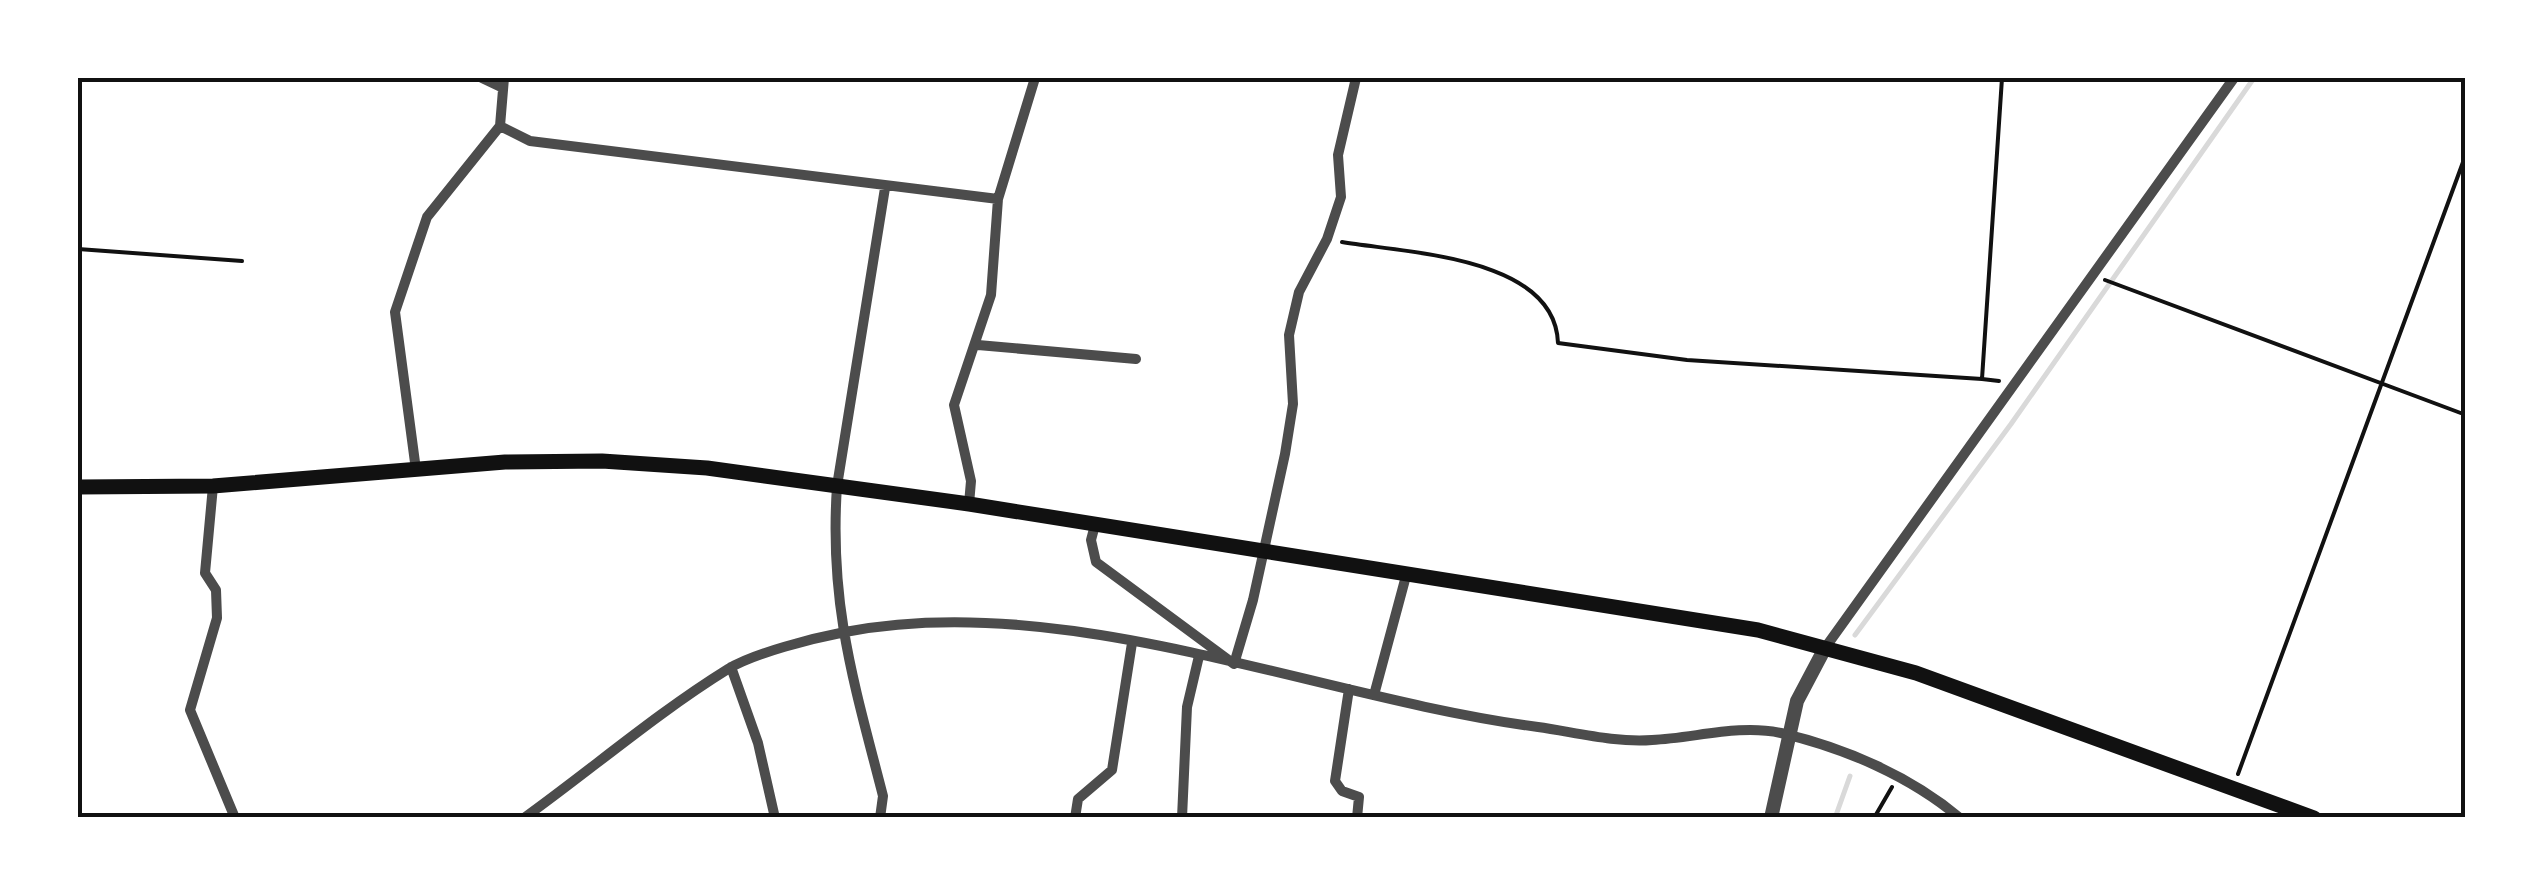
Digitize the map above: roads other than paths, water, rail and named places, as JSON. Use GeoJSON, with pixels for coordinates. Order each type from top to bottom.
{"type":"FeatureCollection","features":[{"type":"Feature","properties":{"kind":"main road"},"geometry":{"type":"LineString","coordinates":[[78,486],[213,486],[602,460],[970,504],[1758,630],[1916,673],[2314,818]]}},
{"type":"Feature","properties":{"kind":"street"},"geometry":{"type":"LineString","coordinates":[[416,470],[395,312],[427,217],[500,126],[502,82],[482,78]]}},
{"type":"Feature","properties":{"kind":"street"},"geometry":{"type":"LineString","coordinates":[[970,504],[971,481],[954,405],[978,344],[991,295],[998,199],[1035,78]]}},
{"type":"Feature","properties":{"kind":"street"},"geometry":{"type":"LineString","coordinates":[[1234,664],[1265,551],[1293,404],[1289,334],[1298,292],[1327,239],[1341,197],[1338,155],[1356,78]]}},
{"type":"Feature","properties":{"kind":"street"},"geometry":{"type":"LineString","coordinates":[[1772,818],[1786,734],[1810,672],[2234,78]]}},
{"type":"Feature","properties":{"kind":"street"},"geometry":{"type":"LineString","coordinates":[[500,126],[530,142],[998,199]]}},
{"type":"Feature","properties":{"kind":"street"},"geometry":{"type":"LineString","coordinates":[[880,818],[883,796],[840,632],[833,569],[837,486],[885,188]]}},
{"type":"Feature","properties":{"kind":"street"},"geometry":{"type":"LineString","coordinates":[[978,344],[1136,358]]}},
{"type":"Feature","properties":{"kind":"street"},"geometry":{"type":"LineString","coordinates":[[213,486],[204,573],[216,590],[217,618],[190,710],[235,818]]}},
{"type":"Feature","properties":{"kind":"street"},"geometry":{"type":"LineString","coordinates":[[1095,525],[1092,540],[1096,562],[1234,664]]}},
{"type":"Feature","properties":{"kind":"street"},"geometry":{"type":"LineString","coordinates":[[1374,694],[1406,576]]}},
{"type":"Feature","properties":{"kind":"street"},"geometry":{"type":"LineString","coordinates":[[524,818],[731,666],[840,632],[900,623],[972,621],[1048,628],[1199,656],[1349,688],[1432,711],[1648,741],[1759,728],[1786,734],[1898,776],[1928,791],[1960,818]]}},
{"type":"Feature","properties":{"kind":"street"},"geometry":{"type":"LineString","coordinates":[[1074,818],[1078,799],[1112,770],[1132,644]]}},
{"type":"Feature","properties":{"kind":"street"},"geometry":{"type":"LineString","coordinates":[[1182,818],[1187,707],[1199,656]]}},
{"type":"Feature","properties":{"kind":"street"},"geometry":{"type":"LineString","coordinates":[[731,666],[758,743],[774,818]]}},
{"type":"Feature","properties":{"kind":"street"},"geometry":{"type":"LineString","coordinates":[[1349,688],[1334,781],[1342,791],[1359,797],[1357,818]]}},
{"type":"Feature","properties":{"kind":"waterway"},"geometry":{"type":"LineString","coordinates":[[1855,635],[2011,424],[2254,78]]}},
{"type":"Feature","properties":{"kind":"waterway"},"geometry":{"type":"LineString","coordinates":[[1835,818],[1850,776]]}}]}
